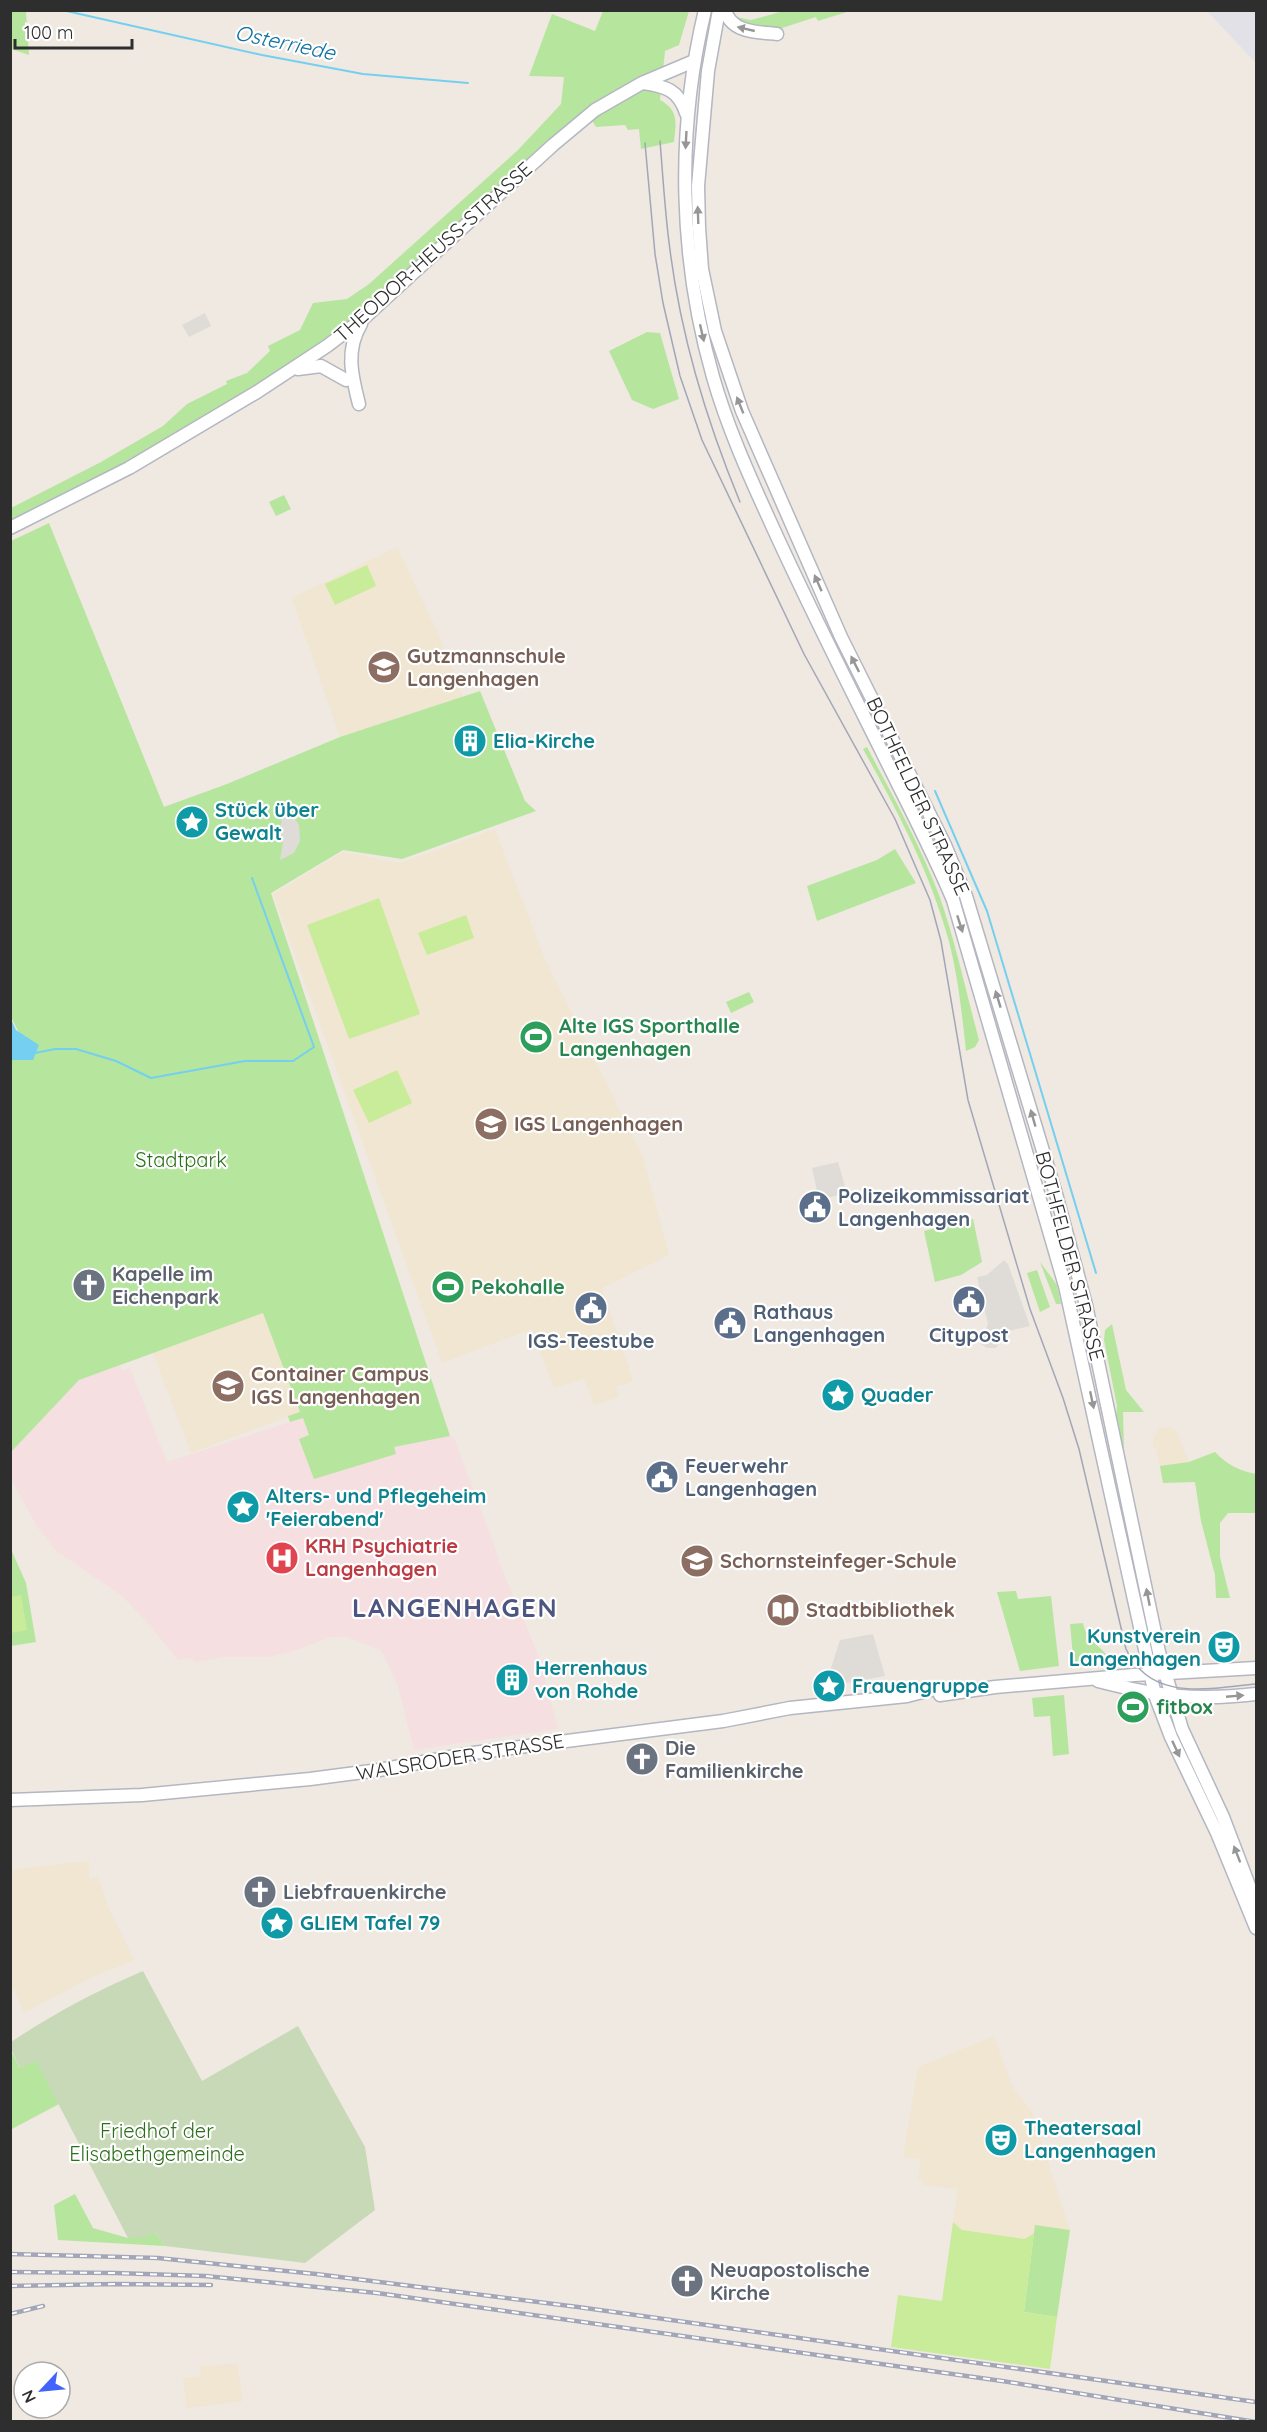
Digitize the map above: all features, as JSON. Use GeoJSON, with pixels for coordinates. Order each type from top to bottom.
{"type":"FeatureCollection","features":[{"type":"Feature","properties":{"kind":"main road","name":"BOTHFELDER STRASSE"},"geometry":{"type":"LineString","coordinates":[[705,10],[694,61],[687,117],[685,176],[687,234],[696,302],[713,379],[743,461],[793,571],[932,852],[952,900],[1065,1286],[1085,1369],[1149,1675],[1171,1737],[1217,1833],[1257,1928]]}},
{"type":"Feature","properties":{"kind":"main road","name":"BOTHFELDER STRASSE"},"geometry":{"type":"LineString","coordinates":[[719,10],[706,88],[698,186],[702,269],[715,331],[738,401],[841,637],[945,845],[966,896],[1056,1194],[1086,1305],[1171,1697],[1182,1729],[1223,1817],[1257,1904]]}},
{"type":"Feature","properties":{"kind":"main road"},"geometry":{"type":"LineString","coordinates":[[725,10],[726,15],[736,27],[777,34]]}},
{"type":"Feature","properties":{"kind":"main road","name":"THEODOR-HEUSS-STRASSE"},"geometry":{"type":"LineString","coordinates":[[10,528],[129,468],[291,370],[364,318],[576,126],[608,101],[642,83],[694,61]]}},
{"type":"Feature","properties":{"kind":"main road"},"geometry":{"type":"LineString","coordinates":[[642,83],[660,85],[672,90],[681,100],[687,117]]}},
{"type":"Feature","properties":{"kind":"main road"},"geometry":{"type":"LineString","coordinates":[[359,404],[350,359],[352,342],[364,318]]}},
{"type":"Feature","properties":{"kind":"main road"},"geometry":{"type":"LineString","coordinates":[[291,370],[321,366],[346,380]]}},
{"type":"Feature","properties":{"kind":"main road","name":"WALSRODER STRASSE"},"geometry":{"type":"LineString","coordinates":[[10,1800],[142,1795],[310,1779],[379,1770],[473,1753],[723,1720],[790,1708],[907,1696],[936,1689],[945,1693],[1088,1679],[1257,1668]]}},
{"type":"Feature","properties":{"kind":"main road","name":"WALSRODER STRASSE"},"geometry":{"type":"LineString","coordinates":[[1088,1679],[1171,1697],[1205,1698],[1257,1694]]}},
{"type":"Feature","properties":{"kind":"shaded area"},"geometry":{"type":"Polygon","coordinates":[[[1256,11],[1256,63],[1208,12],[1256,11]]]}},
{"type":"Feature","properties":{"kind":"shaded area"},"geometry":{"type":"Polygon","coordinates":[[[205,313],[211,326],[189,337],[182,325],[205,313]]]}},
{"type":"Feature","properties":{"kind":"shaded area","name":"Gutzmannschule Langenhagen"},"geometry":{"type":"Polygon","coordinates":[[[397,547],[440,638],[463,697],[340,737],[292,598],[397,547]]]}},
{"type":"Feature","properties":{"kind":"shaded area"},"geometry":{"type":"Polygon","coordinates":[[[283,809],[291,813],[299,825],[300,841],[294,853],[280,860],[283,842],[274,836],[274,826],[281,825],[283,809]]]}},
{"type":"Feature","properties":{"kind":"shaded area","name":"IGS Langenhagen"},"geometry":{"type":"Polygon","coordinates":[[[495,829],[544,957],[643,1157],[669,1255],[602,1288],[633,1380],[625,1385],[616,1386],[619,1397],[594,1405],[584,1379],[554,1388],[532,1329],[442,1363],[273,894],[343,852],[400,863],[495,829]]]}},
{"type":"Feature","properties":{"kind":"shaded area"},"geometry":{"type":"Polygon","coordinates":[[[838,1162],[847,1193],[819,1200],[812,1168],[838,1162]]]}},
{"type":"Feature","properties":{"kind":"shaded area"},"geometry":{"type":"Polygon","coordinates":[[[1004,1260],[1008,1264],[1030,1326],[1008,1331],[996,1348],[987,1348],[981,1344],[978,1332],[986,1329],[988,1324],[977,1277],[987,1275],[1004,1260]]]}},
{"type":"Feature","properties":{"kind":"shaded area","name":"Container Campus IGS Langenhagen"},"geometry":{"type":"Polygon","coordinates":[[[263,1312],[300,1412],[191,1453],[153,1353],[263,1312]]]}},
{"type":"Feature","properties":{"kind":"shaded area","name":"KRH Psychiatrie Langenhagen"},"geometry":{"type":"Polygon","coordinates":[[[120,1365],[122,1371],[130,1368],[167,1462],[303,1418],[309,1435],[299,1439],[396,1454],[394,1447],[450,1436],[454,1438],[498,1560],[538,1654],[558,1729],[414,1750],[398,1686],[381,1650],[346,1637],[331,1637],[297,1650],[268,1657],[224,1657],[196,1662],[189,1658],[178,1660],[122,1596],[55,1550],[36,1525],[11,1479],[10,1452],[79,1380],[120,1365]]]}},
{"type":"Feature","properties":{"kind":"shaded area"},"geometry":{"type":"Polygon","coordinates":[[[1157,1428],[1171,1428],[1177,1432],[1189,1462],[1215,1452],[1195,1481],[1163,1483],[1156,1448],[1153,1448],[1157,1428]]]}},
{"type":"Feature","properties":{"kind":"shaded area"},"geometry":{"type":"Polygon","coordinates":[[[873,1634],[885,1676],[825,1687],[840,1640],[873,1634]]]}},
{"type":"Feature","properties":{"kind":"shaded area"},"geometry":{"type":"Polygon","coordinates":[[[89,1861],[89,1879],[98,1877],[109,1909],[134,1960],[88,1979],[24,2013],[15,1990],[11,1992],[11,1870],[89,1861]]]}},
{"type":"Feature","properties":{"kind":"shaded area"},"geometry":{"type":"Polygon","coordinates":[[[994,2036],[1013,2088],[1032,2112],[1070,2230],[1035,2225],[1034,2233],[1025,2239],[962,2230],[953,2222],[958,2189],[922,2185],[923,2179],[918,2178],[921,2159],[903,2157],[918,2067],[994,2036]]]}},
{"type":"Feature","properties":{"kind":"shaded area"},"geometry":{"type":"Polygon","coordinates":[[[237,2364],[243,2401],[187,2408],[183,2378],[200,2377],[201,2366],[237,2364]]]}},
{"type":"Feature","properties":{"kind":"green space"},"geometry":{"type":"Polygon","coordinates":[[[10,11],[26,11],[29,55],[11,49],[10,11]]]}},
{"type":"Feature","properties":{"kind":"green space"},"geometry":{"type":"Polygon","coordinates":[[[603,11],[689,11],[679,45],[665,51],[660,100],[670,108],[675,118],[674,142],[641,149],[639,129],[628,130],[625,125],[596,127],[585,109],[369,306],[256,389],[165,443],[11,525],[11,508],[101,462],[163,426],[187,404],[227,384],[226,381],[247,373],[270,351],[268,346],[300,330],[313,303],[347,299],[369,284],[518,150],[561,104],[564,77],[529,76],[552,14],[595,31],[603,11]]]}},
{"type":"Feature","properties":{"kind":"green space"},"geometry":{"type":"Polygon","coordinates":[[[784,11],[850,11],[818,21],[816,17],[782,28],[783,32],[777,34],[732,23],[736,17],[751,20],[784,11]]]}},
{"type":"Feature","properties":{"kind":"green space"},"geometry":{"type":"Polygon","coordinates":[[[647,332],[660,333],[679,399],[653,409],[632,400],[609,351],[647,332]]]}},
{"type":"Feature","properties":{"kind":"green space"},"geometry":{"type":"Polygon","coordinates":[[[284,495],[291,509],[276,516],[269,502],[284,495]]]}},
{"type":"Feature","properties":{"kind":"green space","name":"Stadtpark"},"geometry":{"type":"Polygon","coordinates":[[[49,523],[164,807],[227,784],[340,737],[480,691],[525,801],[536,811],[402,859],[343,850],[271,893],[450,1436],[394,1447],[396,1454],[314,1479],[299,1439],[309,1435],[303,1418],[290,1422],[288,1416],[300,1412],[263,1313],[79,1380],[11,1452],[11,1060],[33,1060],[11,1017],[11,541],[49,523]]]}},
{"type":"Feature","properties":{"kind":"green space"},"geometry":{"type":"Polygon","coordinates":[[[367,565],[376,586],[335,605],[325,584],[367,565]]]}},
{"type":"Feature","properties":{"kind":"green space"},"geometry":{"type":"Polygon","coordinates":[[[867,747],[923,857],[945,913],[979,1040],[975,1047],[966,1051],[954,966],[940,913],[922,864],[863,749],[867,747]]]}},
{"type":"Feature","properties":{"kind":"green space"},"geometry":{"type":"Polygon","coordinates":[[[895,849],[916,883],[817,921],[807,886],[877,860],[895,849]]]}},
{"type":"Feature","properties":{"kind":"green space"},"geometry":{"type":"Polygon","coordinates":[[[379,898],[420,1014],[349,1039],[307,925],[379,898]]]}},
{"type":"Feature","properties":{"kind":"green space"},"geometry":{"type":"Polygon","coordinates":[[[466,915],[474,938],[427,955],[418,933],[466,915]]]}},
{"type":"Feature","properties":{"kind":"green space"},"geometry":{"type":"Polygon","coordinates":[[[749,992],[754,1002],[731,1013],[726,1002],[749,992]]]}},
{"type":"Feature","properties":{"kind":"green space"},"geometry":{"type":"Polygon","coordinates":[[[397,1070],[412,1103],[369,1123],[353,1090],[397,1070]]]}},
{"type":"Feature","properties":{"kind":"green space"},"geometry":{"type":"Polygon","coordinates":[[[973,1219],[982,1262],[961,1275],[935,1282],[924,1231],[973,1219]]]}},
{"type":"Feature","properties":{"kind":"green space"},"geometry":{"type":"Polygon","coordinates":[[[1040,1262],[1057,1285],[1061,1304],[1056,1304],[1040,1262]]]}},
{"type":"Feature","properties":{"kind":"green space"},"geometry":{"type":"Polygon","coordinates":[[[1037,1270],[1050,1307],[1040,1312],[1027,1273],[1037,1270]]]}},
{"type":"Feature","properties":{"kind":"green space"},"geometry":{"type":"Polygon","coordinates":[[[1112,1324],[1126,1390],[1144,1412],[1123,1412],[1124,1449],[1121,1450],[1116,1420],[1117,1406],[1104,1340],[1105,1330],[1112,1324]]]}},
{"type":"Feature","properties":{"kind":"green space"},"geometry":{"type":"Polygon","coordinates":[[[1215,1452],[1234,1466],[1256,1474],[1256,1513],[1228,1513],[1220,1523],[1220,1557],[1230,1598],[1216,1598],[1215,1575],[1201,1521],[1195,1482],[1163,1483],[1160,1466],[1189,1462],[1215,1452]]]}},
{"type":"Feature","properties":{"kind":"green space"},"geometry":{"type":"Polygon","coordinates":[[[10,1547],[26,1583],[36,1642],[11,1646],[10,1547]]]}},
{"type":"Feature","properties":{"kind":"green space"},"geometry":{"type":"Polygon","coordinates":[[[1016,1591],[1018,1599],[1051,1596],[1059,1666],[1020,1671],[997,1592],[1016,1591]]]}},
{"type":"Feature","properties":{"kind":"green space"},"geometry":{"type":"Polygon","coordinates":[[[21,1595],[27,1630],[11,1633],[11,1597],[21,1595]]]}},
{"type":"Feature","properties":{"kind":"green space"},"geometry":{"type":"Polygon","coordinates":[[[1083,1623],[1088,1636],[1106,1654],[1111,1664],[1105,1665],[1092,1653],[1079,1667],[1074,1667],[1070,1624],[1083,1623]]]}},
{"type":"Feature","properties":{"kind":"green space"},"geometry":{"type":"Polygon","coordinates":[[[1064,1695],[1069,1754],[1053,1756],[1050,1716],[1034,1717],[1032,1698],[1064,1695]]]}},
{"type":"Feature","properties":{"kind":"green space","name":"Friedhof der Elisabethgemeinde"},"geometry":{"type":"Polygon","coordinates":[[[143,1971],[202,2081],[298,2026],[365,2147],[375,2210],[305,2263],[165,2246],[155,2232],[147,2237],[128,2238],[36,2061],[20,2068],[11,2049],[11,2042],[75,2003],[143,1971]]]}},
{"type":"Feature","properties":{"kind":"green space"},"geometry":{"type":"Polygon","coordinates":[[[10,2049],[20,2068],[36,2060],[59,2104],[12,2129],[10,2049]]]}},
{"type":"Feature","properties":{"kind":"green space"},"geometry":{"type":"Polygon","coordinates":[[[75,2194],[93,2228],[128,2238],[155,2232],[165,2246],[58,2240],[54,2205],[75,2194]]]}},
{"type":"Feature","properties":{"kind":"green space"},"geometry":{"type":"Polygon","coordinates":[[[953,2222],[962,2230],[1025,2239],[1034,2233],[1024,2312],[1057,2317],[1050,2369],[891,2347],[898,2295],[942,2301],[953,2222]]]}},
{"type":"Feature","properties":{"kind":"green space"},"geometry":{"type":"Polygon","coordinates":[[[1035,2225],[1070,2230],[1057,2317],[1024,2312],[1035,2225]]]}},
{"type":"Feature","properties":{"kind":"water"},"geometry":{"type":"Polygon","coordinates":[[[10,1017],[16,1030],[39,1045],[33,1060],[11,1060],[10,1017]]]}},
{"type":"Feature","properties":{"kind":"waterway","name":"Osterriede"},"geometry":{"type":"LineString","coordinates":[[62,10],[262,55],[363,74],[468,83]]}},
{"type":"Feature","properties":{"kind":"waterway"},"geometry":{"type":"LineString","coordinates":[[935,791],[987,911],[1096,1273]]}},
{"type":"Feature","properties":{"kind":"waterway"},"geometry":{"type":"LineString","coordinates":[[35,1053],[55,1049],[76,1049],[116,1061],[151,1078],[245,1061],[293,1061],[314,1047],[252,878]]}},
{"type":"Feature","properties":{"kind":"tram line"},"geometry":{"type":"LineString","coordinates":[[660,141],[668,236],[688,347],[706,410],[740,502]]}},
{"type":"Feature","properties":{"kind":"tram line"},"geometry":{"type":"LineString","coordinates":[[645,143],[655,254],[663,303],[680,376],[702,440],[804,654],[895,819],[930,900],[941,941],[968,1100],[1030,1309],[1079,1449],[1126,1649],[1137,1666],[1150,1678],[1166,1685],[1201,1689],[1256,1684]]}},
{"type":"Feature","properties":{"kind":"railway"},"geometry":{"type":"LineString","coordinates":[[10,2254],[158,2258],[316,2274],[578,2307],[1256,2402]]}},
{"type":"Feature","properties":{"kind":"railway"},"geometry":{"type":"LineString","coordinates":[[10,2272],[205,2276],[377,2293],[1002,2381],[1256,2422]]}},
{"type":"Feature","properties":{"kind":"railway"},"geometry":{"type":"LineString","coordinates":[[10,2286],[211,2285]]}},
{"type":"Feature","properties":{"kind":"railway"},"geometry":{"type":"LineString","coordinates":[[10,2314],[43,2306]]}},
{"type":"Feature","properties":{"kind":"place","name":"Gutzmannschule Langenhagen"},"geometry":{"type":"Point","coordinates":[384,667]}},
{"type":"Feature","properties":{"kind":"place","name":"Elia-Kirche"},"geometry":{"type":"Point","coordinates":[470,741]}},
{"type":"Feature","properties":{"kind":"place","name":"Stück über Gewalt"},"geometry":{"type":"Point","coordinates":[192,822]}},
{"type":"Feature","properties":{"kind":"place","name":"Alte IGS Sporthalle Langenhagen"},"geometry":{"type":"Point","coordinates":[536,1037]}},
{"type":"Feature","properties":{"kind":"place","name":"IGS Langenhagen"},"geometry":{"type":"Point","coordinates":[491,1124]}},
{"type":"Feature","properties":{"kind":"place","name":"Polizeikommissariat Langenhagen"},"geometry":{"type":"Point","coordinates":[815,1207]}},
{"type":"Feature","properties":{"kind":"place","name":"Kapelle im Eichenpark"},"geometry":{"type":"Point","coordinates":[89,1285]}},
{"type":"Feature","properties":{"kind":"place","name":"Pekohalle"},"geometry":{"type":"Point","coordinates":[448,1287]}},
{"type":"Feature","properties":{"kind":"place","name":"Citypost"},"geometry":{"type":"Point","coordinates":[969,1302]}},
{"type":"Feature","properties":{"kind":"place","name":"IGS-Teestube"},"geometry":{"type":"Point","coordinates":[591,1308]}},
{"type":"Feature","properties":{"kind":"place","name":"Rathaus Langenhagen"},"geometry":{"type":"Point","coordinates":[730,1323]}},
{"type":"Feature","properties":{"kind":"place","name":"Container Campus IGS Langenhagen"},"geometry":{"type":"Point","coordinates":[228,1386]}},
{"type":"Feature","properties":{"kind":"place","name":"Quader"},"geometry":{"type":"Point","coordinates":[838,1395]}},
{"type":"Feature","properties":{"kind":"place","name":"Feuerwehr Langenhagen"},"geometry":{"type":"Point","coordinates":[662,1477]}},
{"type":"Feature","properties":{"kind":"place","name":"Alters- und Pflegeheim 'Feierabend'"},"geometry":{"type":"Point","coordinates":[243,1507]}},
{"type":"Feature","properties":{"kind":"place","name":"KRH Psychiatrie Langenhagen"},"geometry":{"type":"Point","coordinates":[282,1558]}},
{"type":"Feature","properties":{"kind":"place","name":"Schornsteinfeger-Schule"},"geometry":{"type":"Point","coordinates":[697,1561]}},
{"type":"Feature","properties":{"kind":"place","name":"Stadtbibliothek"},"geometry":{"type":"Point","coordinates":[783,1610]}},
{"type":"Feature","properties":{"kind":"place","name":"Kunstverein Langenhagen"},"geometry":{"type":"Point","coordinates":[1224,1647]}},
{"type":"Feature","properties":{"kind":"place","name":"Herrenhaus von Rohde"},"geometry":{"type":"Point","coordinates":[512,1680]}},
{"type":"Feature","properties":{"kind":"place","name":"Frauengruppe"},"geometry":{"type":"Point","coordinates":[829,1686]}},
{"type":"Feature","properties":{"kind":"place","name":"fitbox"},"geometry":{"type":"Point","coordinates":[1133,1707]}},
{"type":"Feature","properties":{"kind":"place","name":"Die Familienkirche"},"geometry":{"type":"Point","coordinates":[642,1759]}},
{"type":"Feature","properties":{"kind":"place","name":"Liebfrauenkirche"},"geometry":{"type":"Point","coordinates":[260,1892]}},
{"type":"Feature","properties":{"kind":"place","name":"GLIEM Tafel 79"},"geometry":{"type":"Point","coordinates":[277,1923]}},
{"type":"Feature","properties":{"kind":"place","name":"Theatersaal Langenhagen"},"geometry":{"type":"Point","coordinates":[1001,2140]}},
{"type":"Feature","properties":{"kind":"place","name":"Neuapostolische Kirche"},"geometry":{"type":"Point","coordinates":[687,2281]}},
{"type":"Feature","properties":{"kind":"district","name":"LANGENHAGEN"},"geometry":{"type":"Point","coordinates":[455,1608]}}]}
